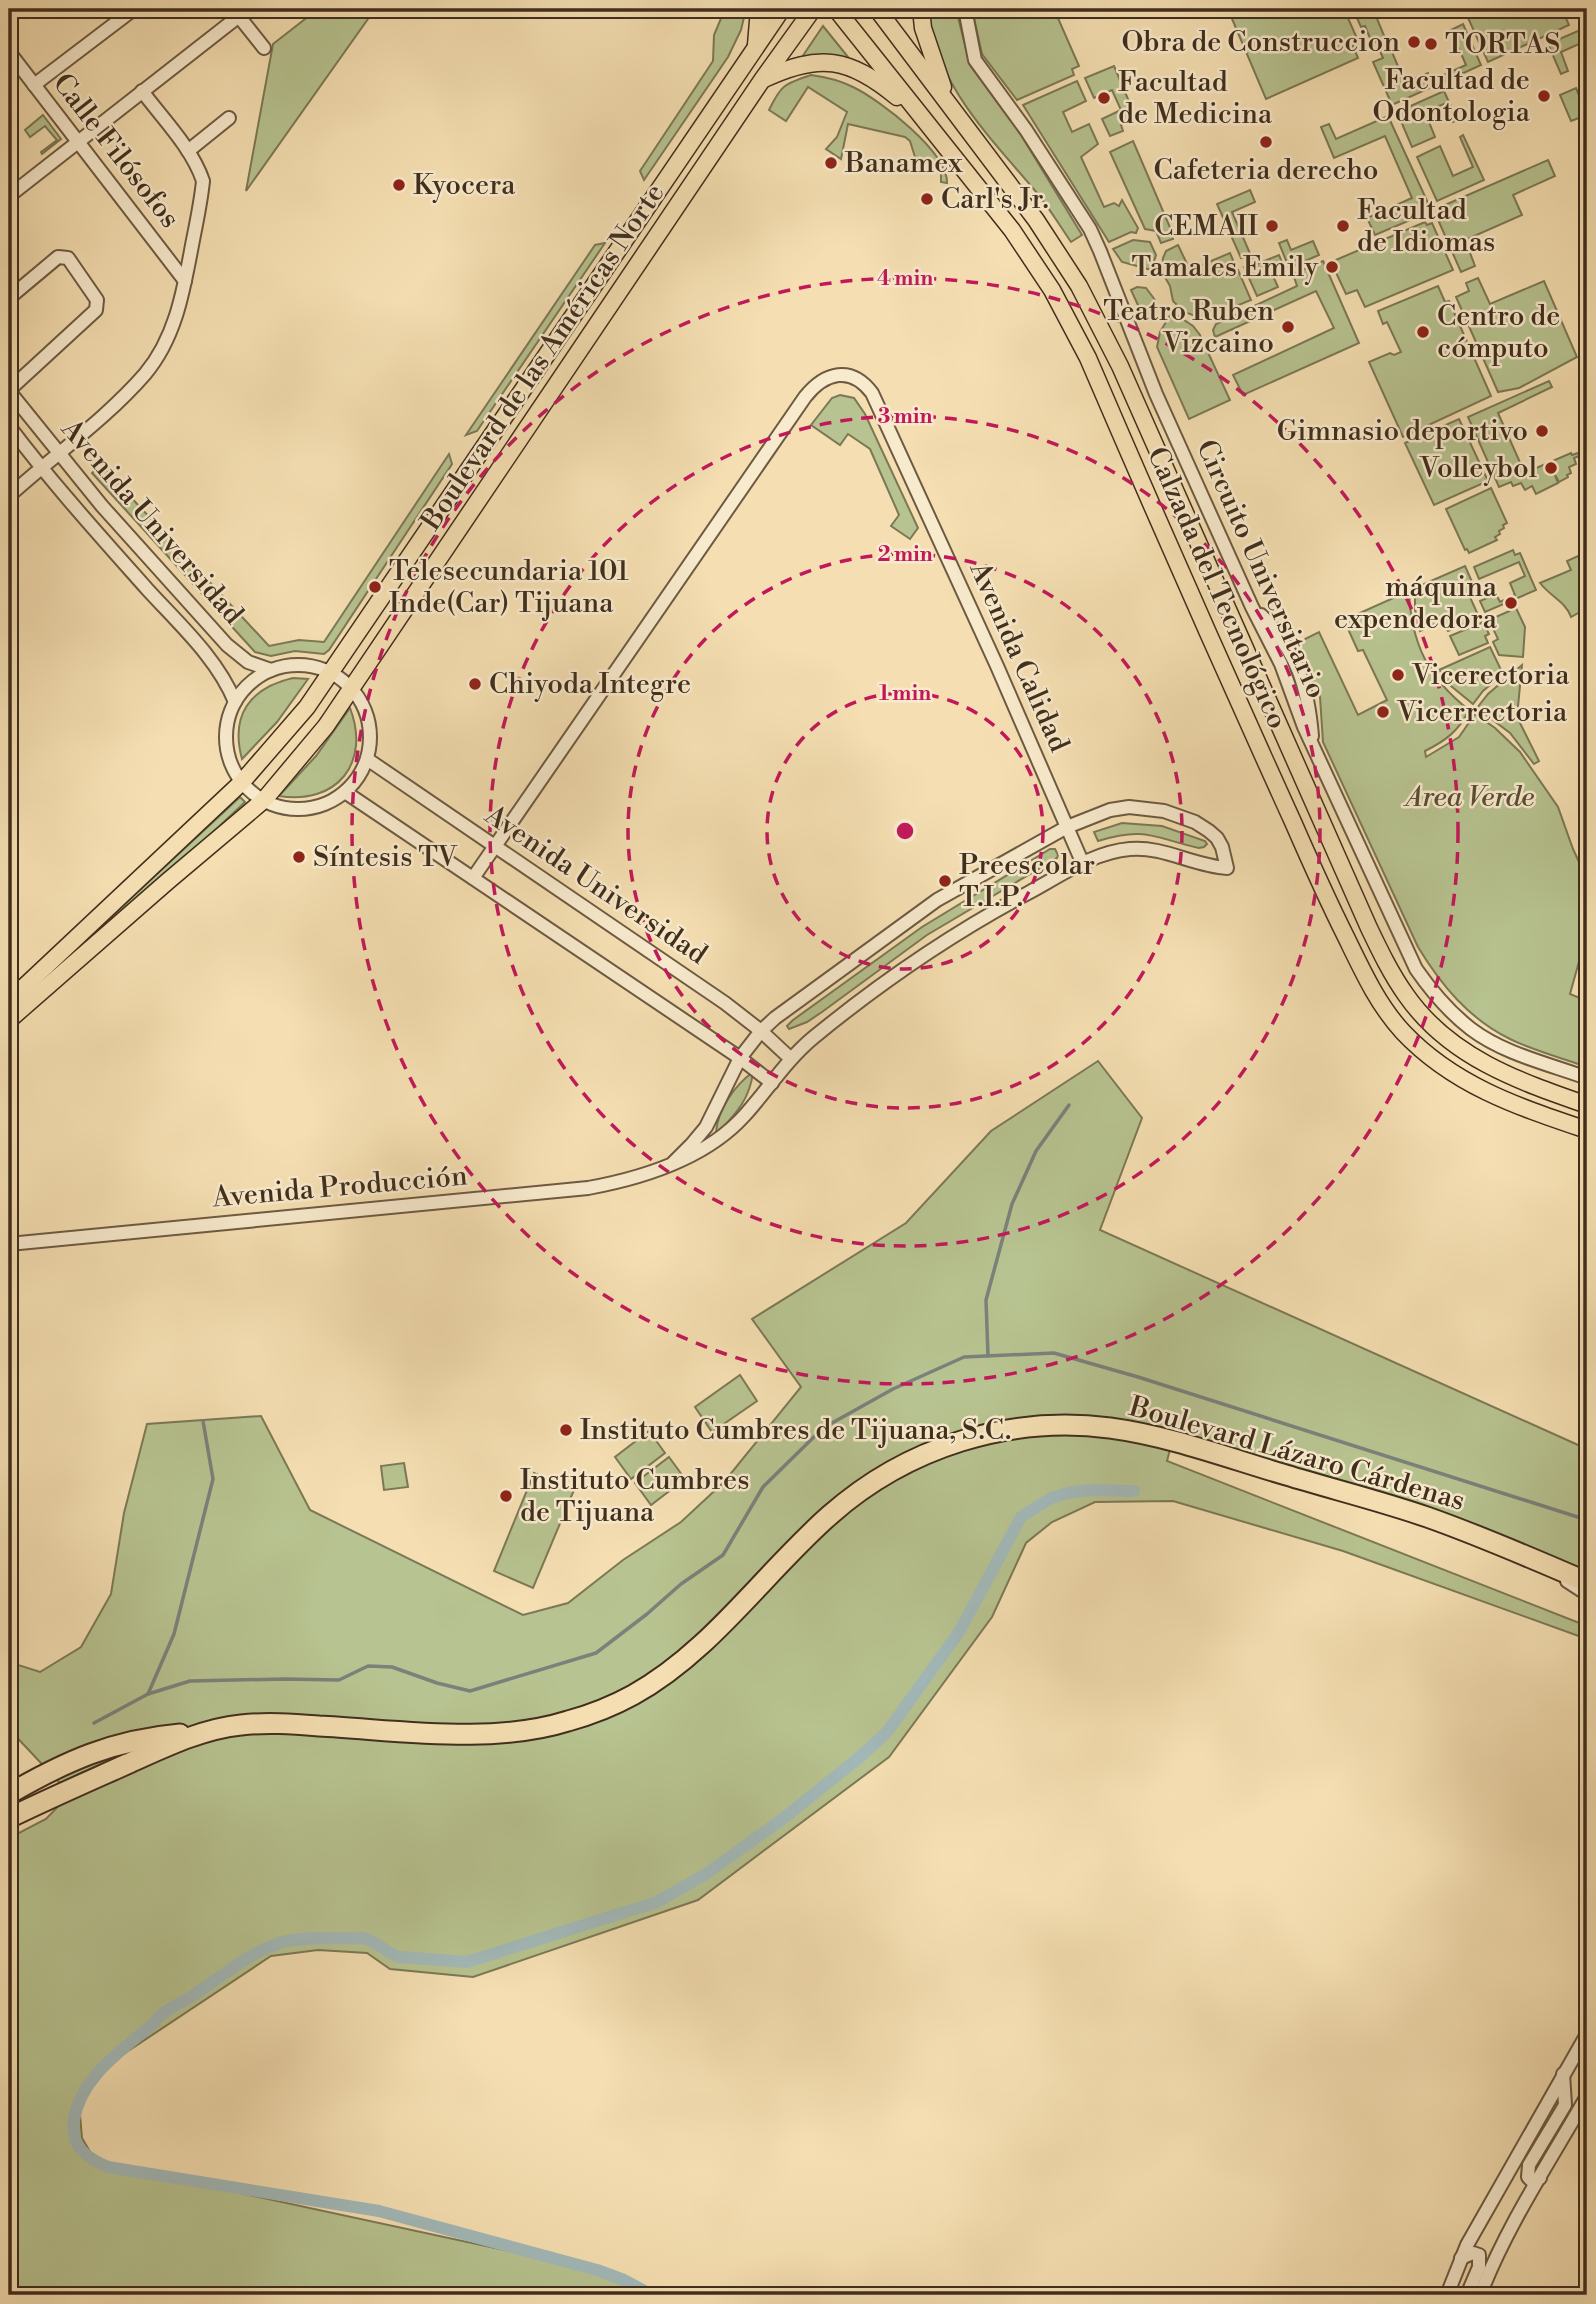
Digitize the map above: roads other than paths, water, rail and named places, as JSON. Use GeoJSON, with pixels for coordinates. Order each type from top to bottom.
{"type":"FeatureCollection","features":[{"type":"Feature","properties":{"kind":"highway","name":"Boulevard Lázaro Cárdenas"},"geometry":{"type":"LineString","coordinates":[[9,1818],[164,1747],[209,1731],[240,1725],[276,1723],[445,1733],[495,1733],[530,1730],[597,1711],[631,1696],[696,1650],[832,1512],[894,1469],[934,1450],[976,1436],[1015,1428],[1064,1424],[1159,1438],[1422,1515],[1587,1582]]}},
{"type":"Feature","properties":{"kind":"highway"},"geometry":{"type":"LineString","coordinates":[[9,1794],[36,1778],[98,1750],[153,1736],[209,1731]]}},
{"type":"Feature","properties":{"kind":"main road"},"geometry":{"type":"LineString","coordinates":[[755,48],[759,9]]}},
{"type":"Feature","properties":{"kind":"main road","name":"Boulevard de las Américas Norte"},"geometry":{"type":"LineString","coordinates":[[9,1001],[242,782],[299,716],[536,373],[782,9]]}},
{"type":"Feature","properties":{"kind":"main road","name":"Boulevard de las Américas Norte"},"geometry":{"type":"LineString","coordinates":[[9,1020],[264,800],[326,726],[762,80],[813,9]]}},
{"type":"Feature","properties":{"kind":"main road","name":"Calzada del Tecnológico"},"geometry":{"type":"LineString","coordinates":[[836,9],[1012,230],[1052,289],[1073,327],[1327,898],[1355,956],[1387,1012],[1403,1032],[1427,1054],[1471,1085],[1517,1107],[1587,1130]]}},
{"type":"Feature","properties":{"kind":"main road","name":"Calzada del Tecnológico"},"geometry":{"type":"LineString","coordinates":[[877,9],[1036,219],[1079,286],[1099,324],[1369,928],[1388,967],[1406,995],[1435,1028],[1467,1054],[1525,1083],[1587,1105]]}},
{"type":"Feature","properties":{"kind":"main road"},"geometry":{"type":"LineString","coordinates":[[921,9],[931,56],[951,108]]}},
{"type":"Feature","properties":{"kind":"main road"},"geometry":{"type":"LineString","coordinates":[[762,80],[789,67],[830,62],[852,68],[871,78],[919,115]]}},
{"type":"Feature","properties":{"kind":"main road"},"geometry":{"type":"LineString","coordinates":[[442,507],[463,521]]}},
{"type":"Feature","properties":{"kind":"street"},"geometry":{"type":"LineString","coordinates":[[9,12],[13,9]]}},
{"type":"Feature","properties":{"kind":"street"},"geometry":{"type":"LineString","coordinates":[[34,85],[134,9]]}},
{"type":"Feature","properties":{"kind":"street","name":"Circuito Universitario"},"geometry":{"type":"LineString","coordinates":[[965,9],[975,60],[1026,131],[1090,229],[1156,394],[1252,607],[1281,664],[1313,747],[1416,969],[1441,1002],[1473,1030],[1530,1058],[1587,1078]]}},
{"type":"Feature","properties":{"kind":"street"},"geometry":{"type":"LineString","coordinates":[[11,190],[142,92],[240,11],[264,48]]}},
{"type":"Feature","properties":{"kind":"street","name":"Calle Filósofos"},"geometry":{"type":"LineString","coordinates":[[9,52],[185,281]]}},
{"type":"Feature","properties":{"kind":"street"},"geometry":{"type":"LineString","coordinates":[[9,496],[118,401],[157,358],[173,328],[185,281],[203,181],[188,151],[142,92]]}},
{"type":"Feature","properties":{"kind":"street"},"geometry":{"type":"LineString","coordinates":[[188,151],[229,118]]}},
{"type":"Feature","properties":{"kind":"street"},"geometry":{"type":"LineString","coordinates":[[9,298],[58,257],[64,256],[97,300],[96,310],[9,390]]}},
{"type":"Feature","properties":{"kind":"street","name":"Avenida Calidad"},"geometry":{"type":"LineString","coordinates":[[496,845],[805,397],[821,381],[839,375],[857,379],[872,393],[997,666],[1083,864]]}},
{"type":"Feature","properties":{"kind":"street","name":"Avenida Universidad"},"geometry":{"type":"LineString","coordinates":[[9,390],[58,453],[227,645],[248,662],[271,670]]}},
{"type":"Feature","properties":{"kind":"street","name":"Avenida Universidad"},"geometry":{"type":"LineString","coordinates":[[9,426],[40,467],[202,650],[228,684],[235,702]]}},
{"type":"Feature","properties":{"kind":"street"},"geometry":{"type":"LineString","coordinates":[[301,665],[317,667],[331,673],[351,688],[365,709],[369,722],[370,747],[367,759],[354,783],[331,802],[314,808],[297,809],[280,807],[264,800],[242,782],[230,760],[226,735],[235,702],[250,683],[271,670],[301,665]]}},
{"type":"Feature","properties":{"kind":"street","name":"Avenida Universidad"},"geometry":{"type":"LineString","coordinates":[[367,759],[725,1003],[791,1059]]}},
{"type":"Feature","properties":{"kind":"street"},"geometry":{"type":"LineString","coordinates":[[345,792],[740,1058],[772,1083]]}},
{"type":"Feature","properties":{"kind":"street","name":"Avenida Producción"},"geometry":{"type":"LineString","coordinates":[[9,1244],[588,1188],[625,1180],[673,1163],[717,1142],[742,1118],[811,1039],[914,963],[1012,902],[1083,864],[1116,851],[1143,849],[1169,854],[1208,867],[1227,868],[1222,847],[1209,831],[1195,822],[1164,811],[1129,807],[1110,810],[1067,827],[937,900],[807,993],[761,1031],[740,1058],[706,1127],[673,1163]]}},
{"type":"Feature","properties":{"kind":"street"},"geometry":{"type":"LineString","coordinates":[[473,878],[496,845]]}},
{"type":"Feature","properties":{"kind":"street"},"geometry":{"type":"LineString","coordinates":[[1541,1562],[1587,1594]]}},
{"type":"Feature","properties":{"kind":"street"},"geometry":{"type":"LineString","coordinates":[[1447,2295],[1461,2258],[1587,2034]]}},
{"type":"Feature","properties":{"kind":"street"},"geometry":{"type":"LineString","coordinates":[[1541,2178],[1532,2181],[1528,2176],[1529,2165],[1565,2105],[1563,2074]]}},
{"type":"Feature","properties":{"kind":"street"},"geometry":{"type":"LineString","coordinates":[[1480,2295],[1505,2242],[1587,2096]]}},
{"type":"Feature","properties":{"kind":"street"},"geometry":{"type":"LineString","coordinates":[[1461,2258],[1473,2253],[1479,2255],[1479,2267],[1467,2295]]}},
{"type":"Feature","properties":{"kind":"waterway"},"geometry":{"type":"LineString","coordinates":[[988,1356],[986,1300],[1012,1204],[1036,1151],[1069,1105]]}},
{"type":"Feature","properties":{"kind":"waterway"},"geometry":{"type":"LineString","coordinates":[[94,1723],[148,1694],[190,1681],[339,1680],[368,1666],[392,1667],[470,1691],[596,1653],[681,1584],[723,1555],[763,1487],[823,1428],[893,1389],[964,1357],[1054,1353],[1138,1377],[1587,1520]]}},
{"type":"Feature","properties":{"kind":"waterway"},"geometry":{"type":"LineString","coordinates":[[148,1694],[174,1634],[213,1479],[203,1421]]}},
{"type":"Feature","properties":{"kind":"waterway"},"geometry":{"type":"LineString","coordinates":[[652,2295],[597,2270],[379,2211],[108,2167],[86,2155],[77,2144],[73,2129],[78,2104],[85,2090],[105,2065],[162,2014],[271,1946],[301,1939],[364,1938],[399,1957],[467,1962],[657,1902],[706,1874],[784,1818],[887,1732],[959,1632],[1021,1517],[1051,1498],[1068,1493],[1089,1490],[1134,1491]]}},
{"type":"Feature","properties":{"kind":"place","name":"Obra de Construccion"},"geometry":{"type":"Point","coordinates":[1414,42]}},
{"type":"Feature","properties":{"kind":"place","name":"TORTAS"},"geometry":{"type":"Point","coordinates":[1431,44]}},
{"type":"Feature","properties":{"kind":"place","name":"Facultad de Odontologia"},"geometry":{"type":"Point","coordinates":[1544,96]}},
{"type":"Feature","properties":{"kind":"place","name":"Facultad de Medicina"},"geometry":{"type":"Point","coordinates":[1104,98]}},
{"type":"Feature","properties":{"kind":"place","name":"Cafeteria derecho"},"geometry":{"type":"Point","coordinates":[1266,142]}},
{"type":"Feature","properties":{"kind":"place","name":"Banamex"},"geometry":{"type":"Point","coordinates":[831,163]}},
{"type":"Feature","properties":{"kind":"place","name":"Kyocera"},"geometry":{"type":"Point","coordinates":[399,185]}},
{"type":"Feature","properties":{"kind":"place","name":"Carl's Jr."},"geometry":{"type":"Point","coordinates":[927,199]}},
{"type":"Feature","properties":{"kind":"place","name":"CEMAII"},"geometry":{"type":"Point","coordinates":[1272,226]}},
{"type":"Feature","properties":{"kind":"place","name":"Facultad de Idiomas"},"geometry":{"type":"Point","coordinates":[1343,226]}},
{"type":"Feature","properties":{"kind":"place","name":"Tamales Emily"},"geometry":{"type":"Point","coordinates":[1332,267]}},
{"type":"Feature","properties":{"kind":"place","name":"Teatro Ruben Vizcaino"},"geometry":{"type":"Point","coordinates":[1288,327]}},
{"type":"Feature","properties":{"kind":"place","name":"Centro de cómputo"},"geometry":{"type":"Point","coordinates":[1423,332]}},
{"type":"Feature","properties":{"kind":"place","name":"Gimnasio deportivo"},"geometry":{"type":"Point","coordinates":[1542,431]}},
{"type":"Feature","properties":{"kind":"place","name":"Volleybol"},"geometry":{"type":"Point","coordinates":[1551,468]}},
{"type":"Feature","properties":{"kind":"place","name":"Telesecundaria 101 Inde(Car) Tijuana"},"geometry":{"type":"Point","coordinates":[375,587]}},
{"type":"Feature","properties":{"kind":"place","name":"máquina expendedora"},"geometry":{"type":"Point","coordinates":[1511,603]}},
{"type":"Feature","properties":{"kind":"place","name":"Vicerectoria"},"geometry":{"type":"Point","coordinates":[1398,675]}},
{"type":"Feature","properties":{"kind":"place","name":"Chiyoda Integre"},"geometry":{"type":"Point","coordinates":[475,684]}},
{"type":"Feature","properties":{"kind":"place","name":"Vicerrectoria"},"geometry":{"type":"Point","coordinates":[1383,712]}},
{"type":"Feature","properties":{"kind":"place","name":"Síntesis TV"},"geometry":{"type":"Point","coordinates":[299,857]}},
{"type":"Feature","properties":{"kind":"place","name":"Preescolar T.I.P."},"geometry":{"type":"Point","coordinates":[945,881]}},
{"type":"Feature","properties":{"kind":"place","name":"Instituto Cumbres de Tijuana, S.C."},"geometry":{"type":"Point","coordinates":[566,1430]}},
{"type":"Feature","properties":{"kind":"place","name":"Instituto Cumbres de Tijuana"},"geometry":{"type":"Point","coordinates":[506,1496]}},
{"type":"Feature","properties":{"kind":"park label","name":"Area Verde"},"geometry":{"type":"Point","coordinates":[1470,797]}}]}
